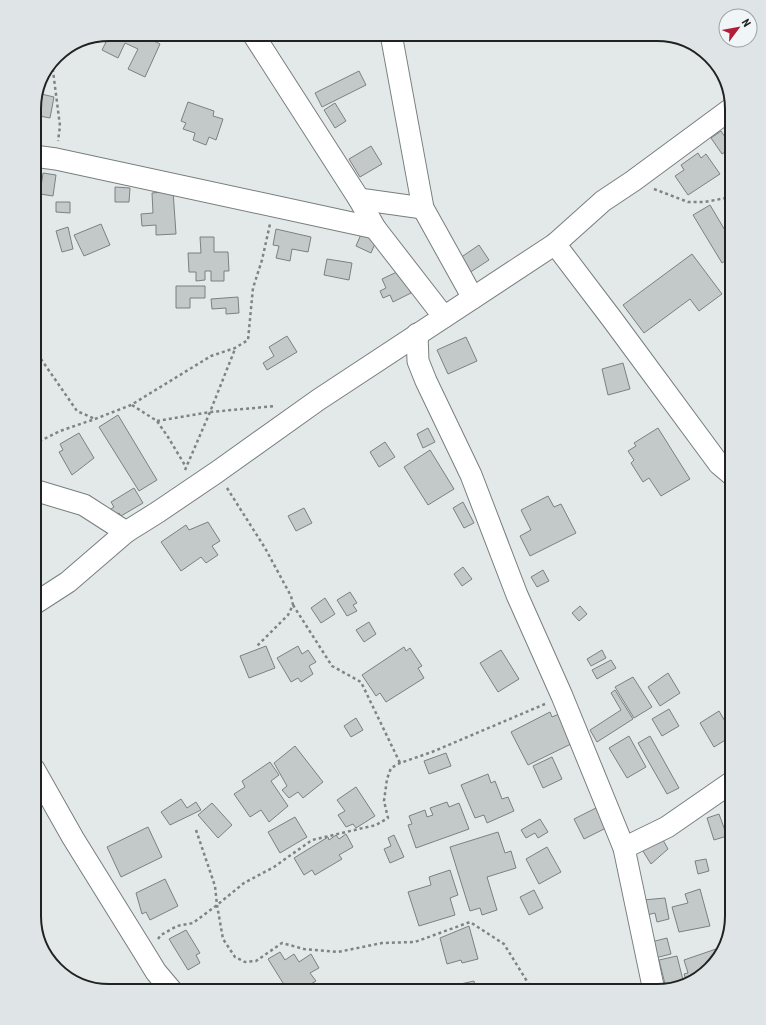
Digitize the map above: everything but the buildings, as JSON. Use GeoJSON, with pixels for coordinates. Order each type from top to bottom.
{"type":"FeatureCollection","features":[{"type":"Feature","properties":{"kind":"street"},"geometry":{"type":"LineString","coordinates":[[257,41],[359,199],[375,228],[444,317]]}},
{"type":"Feature","properties":{"kind":"street"},"geometry":{"type":"LineString","coordinates":[[392,41],[423,208],[473,298]]}},
{"type":"Feature","properties":{"kind":"street"},"geometry":{"type":"LineString","coordinates":[[41,599],[68,582],[126,532],[218,472],[318,400],[554,244],[603,201],[633,181],[725,113]]}},
{"type":"Feature","properties":{"kind":"street"},"geometry":{"type":"LineString","coordinates":[[41,157],[375,228]]}},
{"type":"Feature","properties":{"kind":"street"},"geometry":{"type":"LineString","coordinates":[[359,199],[423,208]]}},
{"type":"Feature","properties":{"kind":"street"},"geometry":{"type":"LineString","coordinates":[[554,244],[612,319],[719,464],[725,469]]}},
{"type":"Feature","properties":{"kind":"street"},"geometry":{"type":"LineString","coordinates":[[417,334],[418,360],[426,380],[471,475],[517,595],[562,696],[624,848],[653,984]]}},
{"type":"Feature","properties":{"kind":"street"},"geometry":{"type":"LineString","coordinates":[[41,492],[84,505],[126,532]]}},
{"type":"Feature","properties":{"kind":"street"},"geometry":{"type":"LineString","coordinates":[[41,781],[73,838],[156,972],[166,984]]}},
{"type":"Feature","properties":{"kind":"street"},"geometry":{"type":"LineString","coordinates":[[624,848],[667,827],[725,787]]}},
{"type":"Feature","properties":{"kind":"path"},"geometry":{"type":"LineString","coordinates":[[53,71],[60,126],[56,159]]}},
{"type":"Feature","properties":{"kind":"path"},"geometry":{"type":"LineString","coordinates":[[633,181],[688,202],[704,202],[725,198]]}},
{"type":"Feature","properties":{"kind":"path"},"geometry":{"type":"LineString","coordinates":[[41,440],[60,431],[131,405],[211,356],[235,348],[248,340],[253,288],[262,260],[274,206]]}},
{"type":"Feature","properties":{"kind":"path"},"geometry":{"type":"LineString","coordinates":[[182,474],[210,412],[235,348]]}},
{"type":"Feature","properties":{"kind":"path"},"geometry":{"type":"LineString","coordinates":[[41,359],[77,411],[95,419]]}},
{"type":"Feature","properties":{"kind":"path"},"geometry":{"type":"LineString","coordinates":[[131,405],[157,421],[186,468]]}},
{"type":"Feature","properties":{"kind":"path"},"geometry":{"type":"LineString","coordinates":[[157,421],[210,412],[283,405]]}},
{"type":"Feature","properties":{"kind":"path"},"geometry":{"type":"LineString","coordinates":[[218,472],[265,548],[291,596],[293,604],[332,666],[361,682],[400,763]]}},
{"type":"Feature","properties":{"kind":"path"},"geometry":{"type":"LineString","coordinates":[[257,646],[288,615],[293,604]]}},
{"type":"Feature","properties":{"kind":"path"},"geometry":{"type":"LineString","coordinates":[[145,954],[161,935],[177,926],[193,923],[244,883],[274,867],[312,840],[376,825],[388,818],[384,801],[391,768],[562,696]]}},
{"type":"Feature","properties":{"kind":"path"},"geometry":{"type":"LineString","coordinates":[[196,830],[215,886],[223,939],[235,957],[245,962],[256,961],[282,943],[304,949],[338,952],[382,943],[415,942],[470,922],[504,944],[529,984]]}}]}
